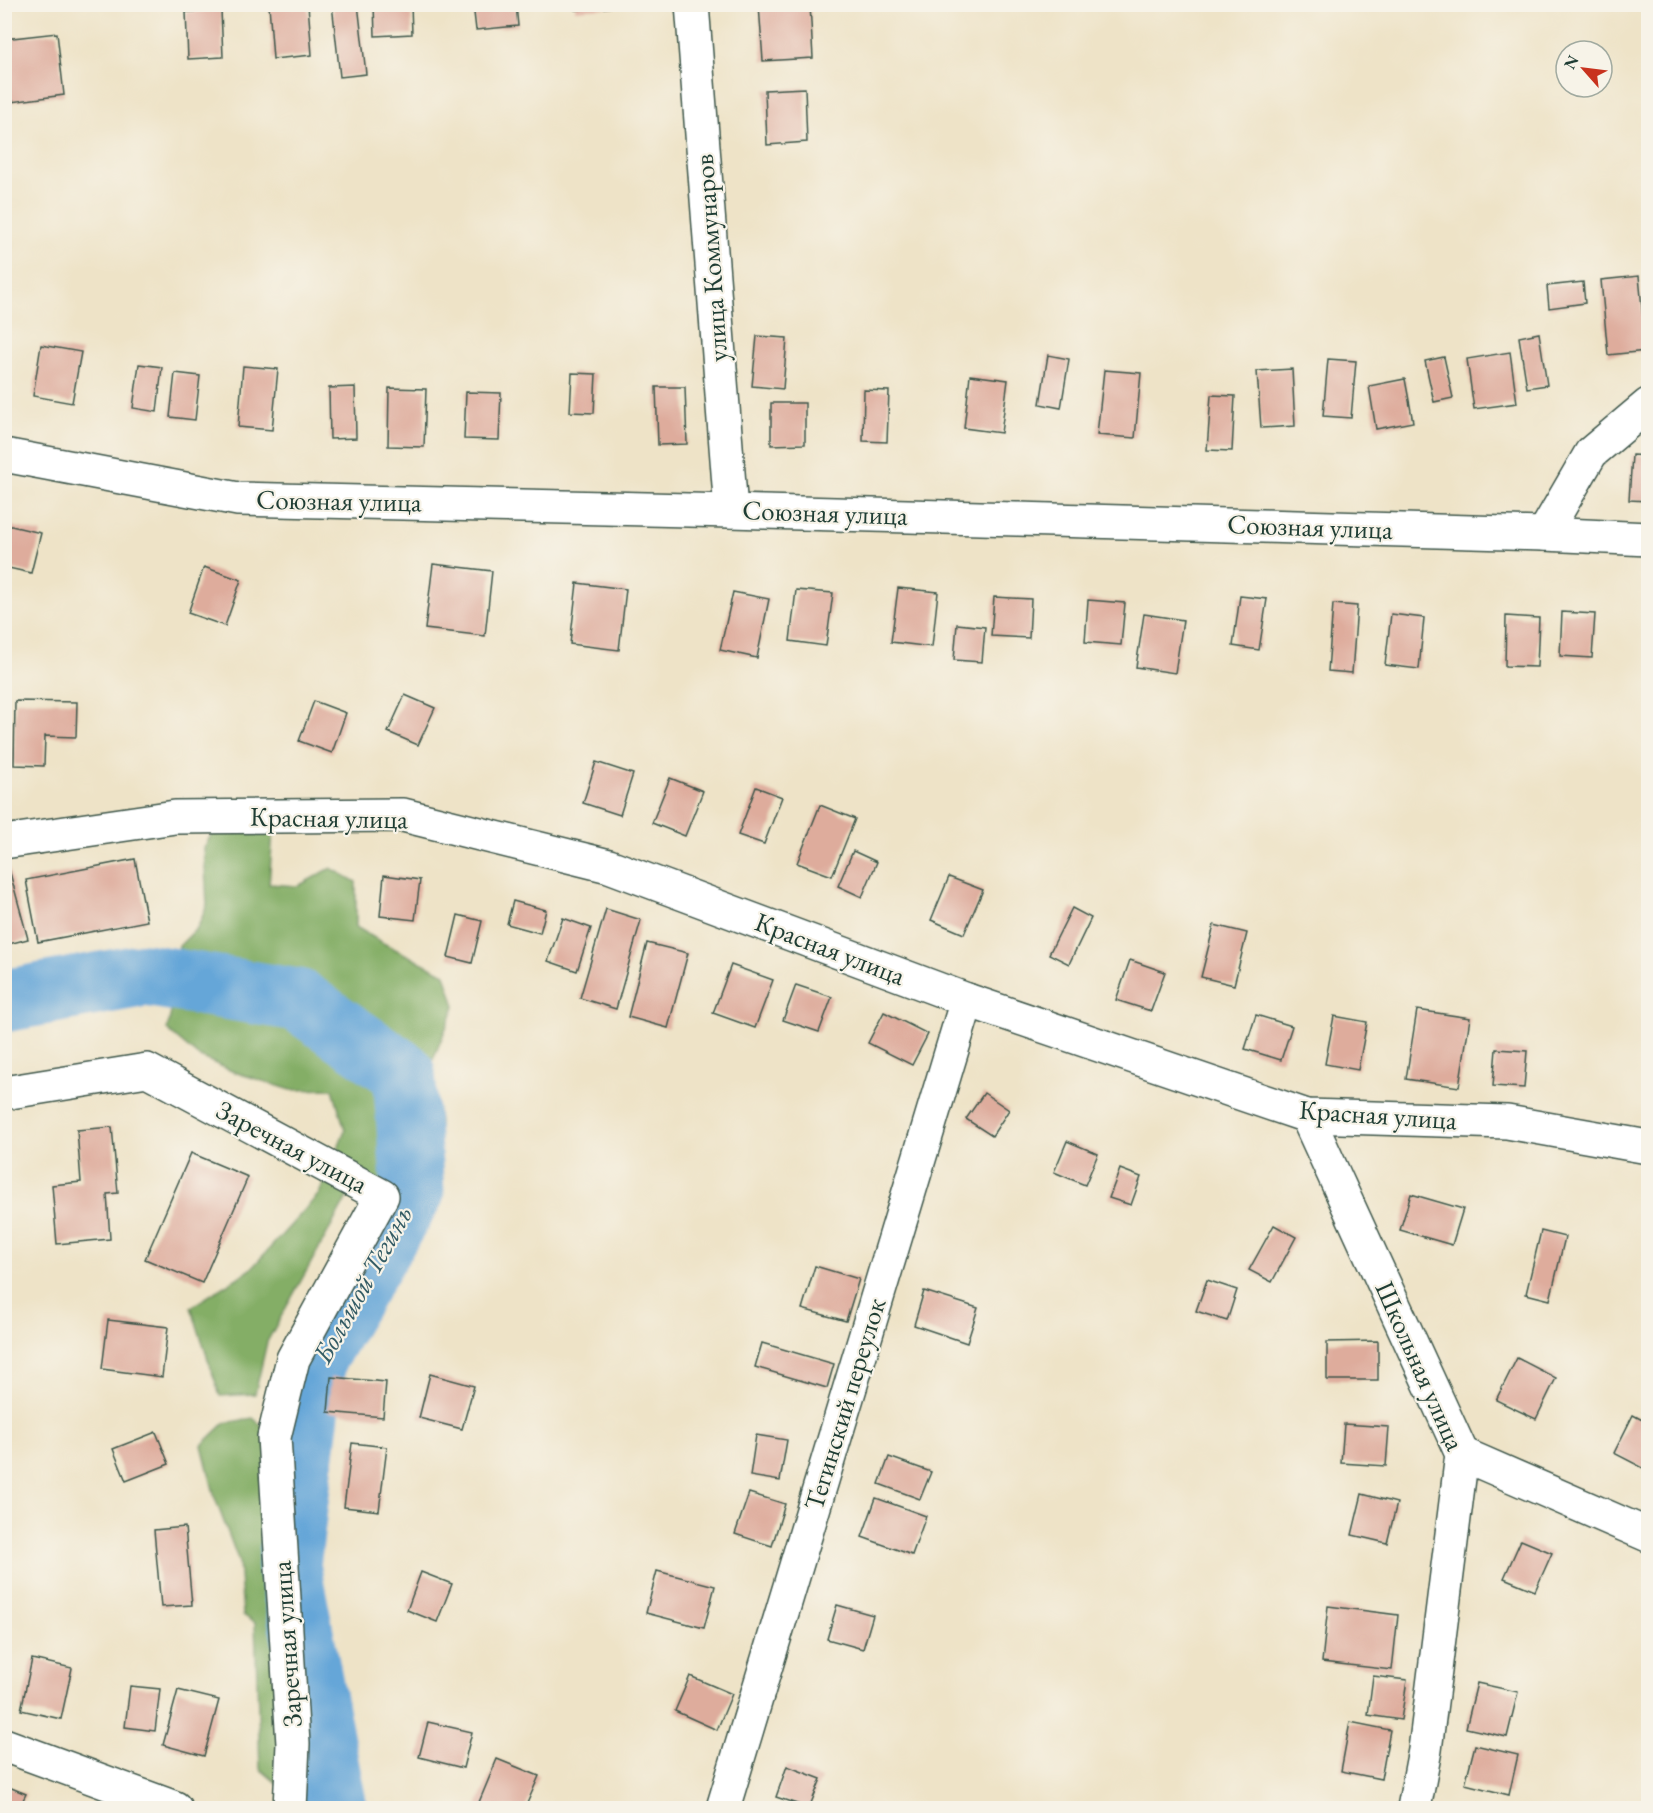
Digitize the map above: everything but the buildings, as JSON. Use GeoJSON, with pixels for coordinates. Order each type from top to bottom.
{"type":"FeatureCollection","features":[{"type":"Feature","properties":{"kind":"street","name":"улица Коммунаров"},"geometry":{"type":"LineString","coordinates":[[692,4],[731,511]]}},
{"type":"Feature","properties":{"kind":"street"},"geometry":{"type":"LineString","coordinates":[[1544,534],[1591,453],[1648,405]]}},
{"type":"Feature","properties":{"kind":"street","name":"Союзная улица"},"geometry":{"type":"LineString","coordinates":[[4,455],[238,499],[1544,534],[1648,539]]}},
{"type":"Feature","properties":{"kind":"street","name":"Красная улица"},"geometry":{"type":"LineString","coordinates":[[4,842],[175,817],[403,815],[609,866],[967,1000],[1307,1116],[1507,1122],[1648,1147]]}},
{"type":"Feature","properties":{"kind":"street","name":"Тегинский переулок"},"geometry":{"type":"LineString","coordinates":[[723,1809],[967,1000]]}},
{"type":"Feature","properties":{"kind":"street","name":"Заречная улица"},"geometry":{"type":"LineString","coordinates":[[4,1094],[147,1070],[382,1196],[293,1359],[274,1437],[293,1744],[290,1809]]}},
{"type":"Feature","properties":{"kind":"street","name":"Школьная улица"},"geometry":{"type":"LineString","coordinates":[[1307,1116],[1462,1454],[1425,1750],[1414,1809]]}},
{"type":"Feature","properties":{"kind":"street"},"geometry":{"type":"LineString","coordinates":[[1462,1454],[1648,1535]]}},
{"type":"Feature","properties":{"kind":"street"},"geometry":{"type":"LineString","coordinates":[[4,1745],[176,1809]]}},
{"type":"Feature","properties":{"kind":"green space"},"geometry":{"type":"Polygon","coordinates":[[[216,826],[273,833],[269,884],[298,886],[331,868],[356,882],[356,927],[445,974],[455,1006],[432,1062],[439,1122],[437,1159],[404,1182],[362,1201],[348,1196],[267,1342],[255,1394],[220,1396],[191,1307],[250,1270],[319,1194],[345,1130],[333,1089],[291,1090],[234,1072],[198,1056],[167,1030],[174,999],[179,946],[198,927],[207,905],[204,848],[216,826]]]}},
{"type":"Feature","properties":{"kind":"green space"},"geometry":{"type":"Polygon","coordinates":[[[253,1418],[274,1437],[297,1664],[333,1709],[344,1799],[317,1808],[307,1808],[260,1769],[255,1623],[243,1615],[239,1562],[215,1498],[202,1445],[225,1423],[253,1418]]]}},
{"type":"Feature","properties":{"kind":"waterway","name":"Большой Тегинь"},"geometry":{"type":"LineString","coordinates":[[4,1001],[145,975],[298,1000],[404,1073],[413,1192],[315,1358],[289,1565],[336,1808]]}}]}
